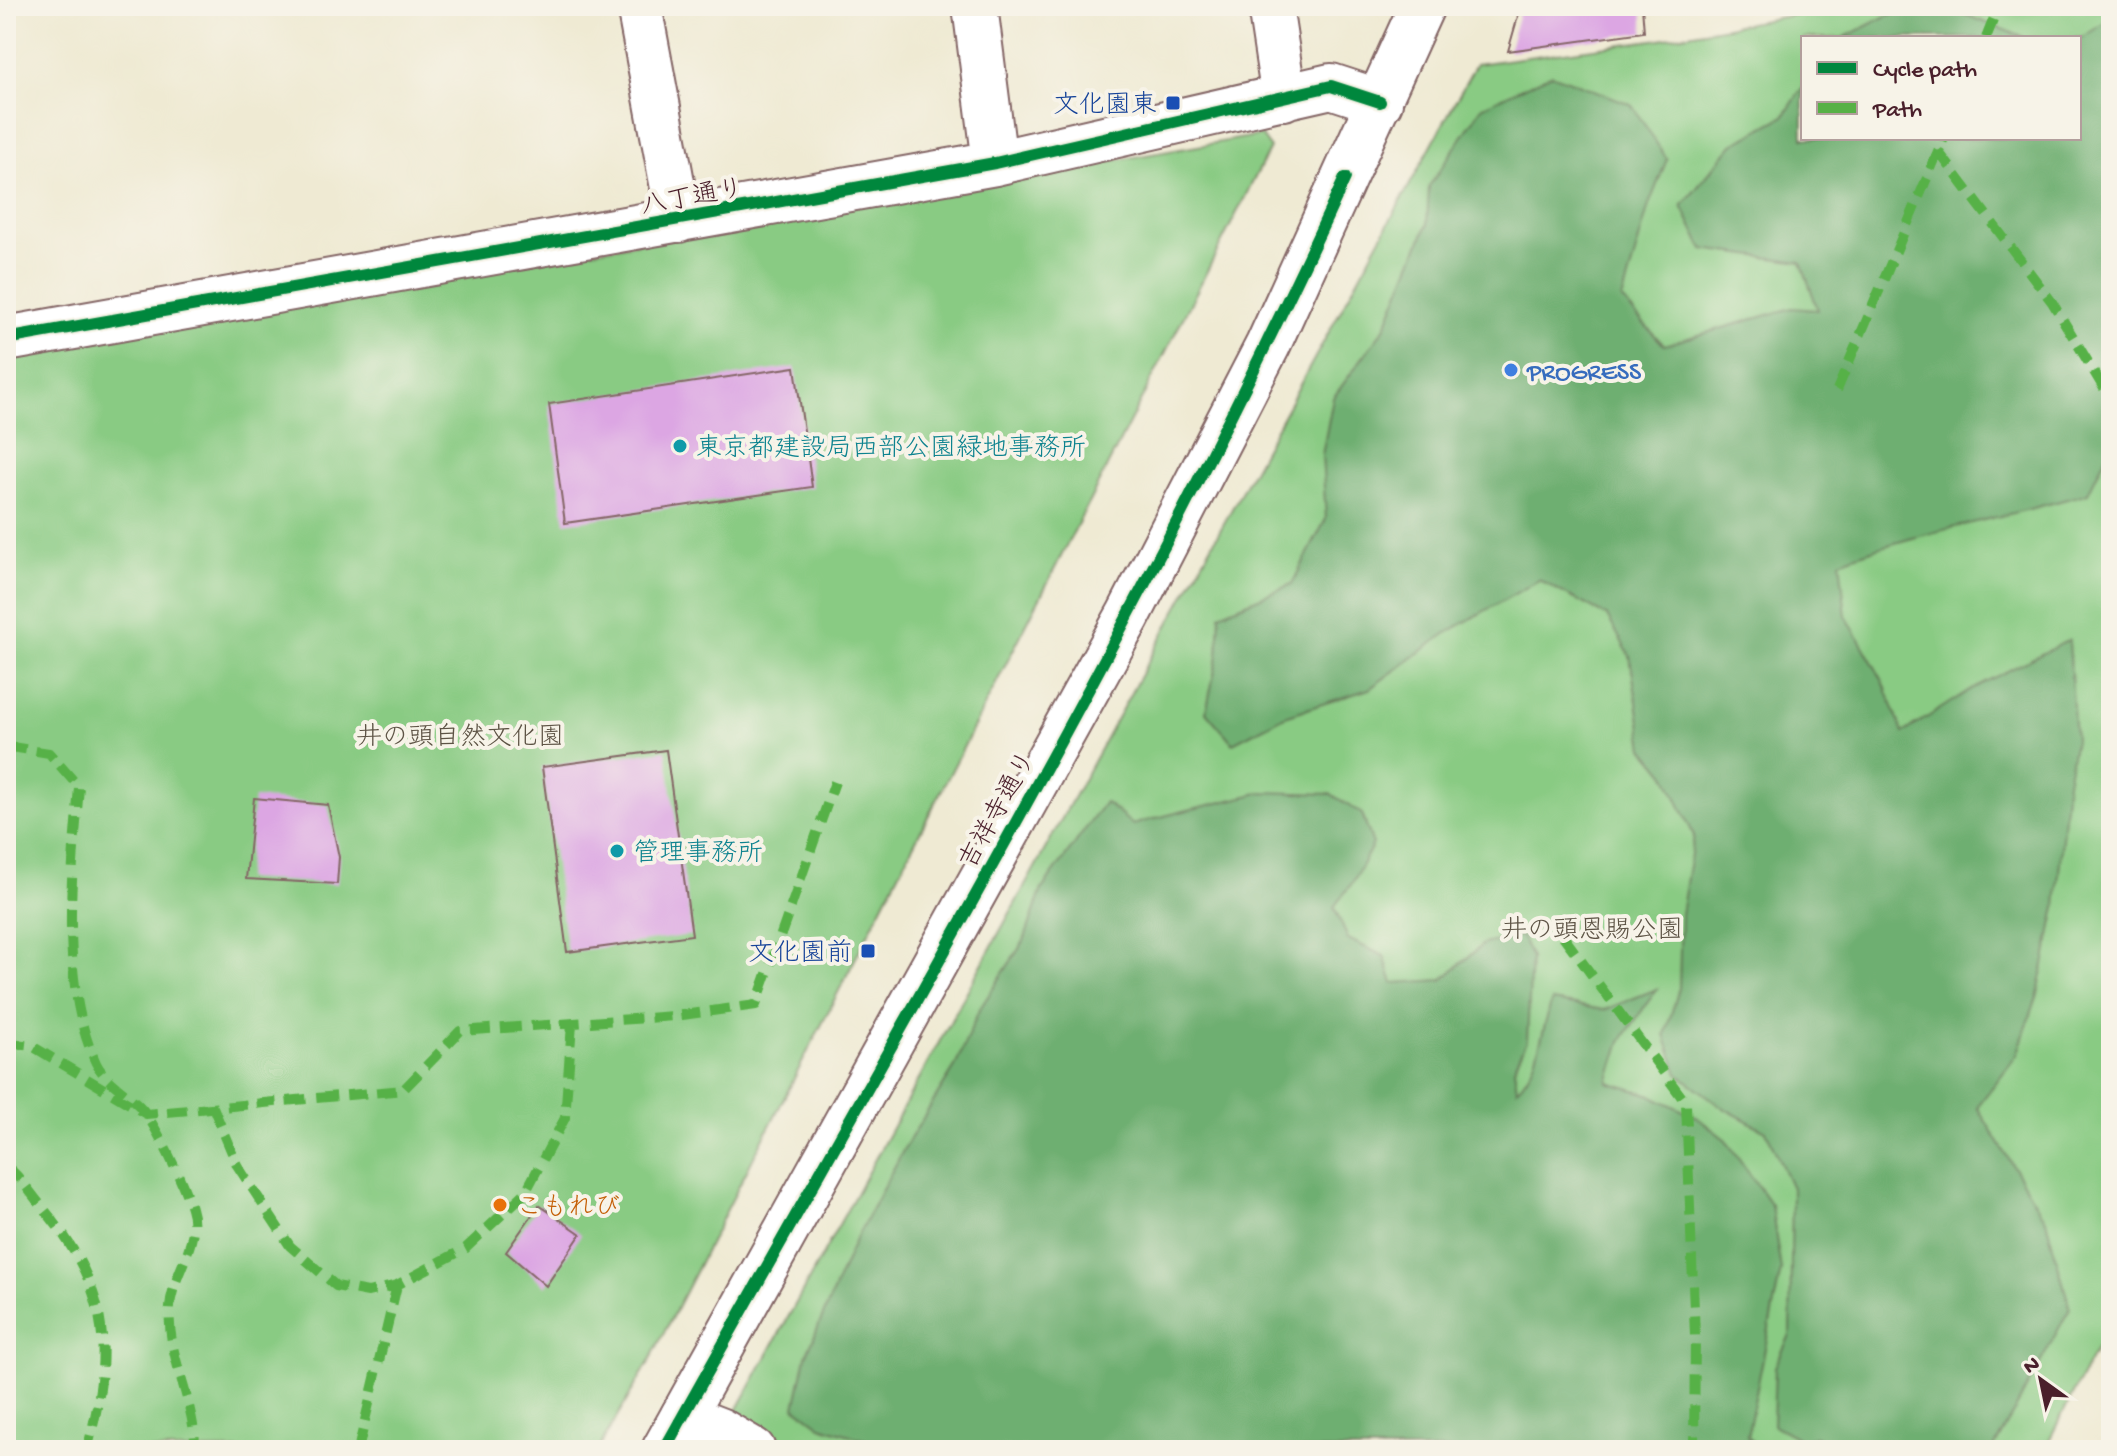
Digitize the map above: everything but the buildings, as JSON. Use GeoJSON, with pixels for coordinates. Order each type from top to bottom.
{"type":"FeatureCollection","features":[{"type":"Feature","properties":{"kind":"street"},"geometry":{"type":"LineString","coordinates":[[639,6],[679,220]]}},
{"type":"Feature","properties":{"kind":"street"},"geometry":{"type":"LineString","coordinates":[[975,6],[995,163]]}},
{"type":"Feature","properties":{"kind":"street"},"geometry":{"type":"LineString","coordinates":[[1270,6],[1284,98]]}},
{"type":"Feature","properties":{"kind":"street","name":"吉祥寺通り"},"geometry":{"type":"LineString","coordinates":[[673,1433],[1128,616],[1268,345],[1422,6]]}},
{"type":"Feature","properties":{"kind":"street","name":"八丁通り"},"geometry":{"type":"LineString","coordinates":[[6,339],[995,163],[1331,86],[1380,102]]}},
{"type":"Feature","properties":{"kind":"street"},"geometry":{"type":"LineString","coordinates":[[673,1433],[753,1450]]}},
{"type":"Feature","properties":{"kind":"green space","name":"井の頭恩賜公園"},"geometry":{"type":"Polygon","coordinates":[[[1843,6],[2111,6],[2111,1320],[2044,1450],[707,1450],[734,1416],[1476,64],[1660,39],[1843,6]]]}},
{"type":"Feature","properties":{"kind":"green space"},"geometry":{"type":"Polygon","coordinates":[[[1917,6],[1943,6],[2020,36],[1847,36],[1886,16],[1917,6]]]}},
{"type":"Feature","properties":{"kind":"green space"},"geometry":{"type":"Polygon","coordinates":[[[2111,19],[2111,446],[2088,493],[1901,541],[1840,561],[1846,616],[1883,681],[1903,733],[1971,689],[2069,640],[2075,740],[2067,782],[2056,907],[2038,994],[2017,1055],[1977,1107],[2046,1220],[2070,1308],[1993,1450],[1827,1450],[1816,1436],[1801,1440],[1773,1425],[1775,1367],[1790,1335],[1792,1188],[1766,1131],[1725,1109],[1678,1074],[1665,1035],[1679,988],[1681,914],[1694,836],[1667,776],[1644,748],[1630,656],[1607,616],[1539,580],[1448,632],[1369,689],[1285,716],[1233,743],[1206,712],[1218,655],[1220,614],[1292,584],[1326,519],[1322,455],[1333,398],[1385,327],[1427,225],[1429,186],[1483,106],[1552,74],[1631,104],[1667,159],[1649,205],[1622,300],[1664,345],[1792,308],[1818,310],[1801,262],[1703,249],[1682,206],[1733,144],[1784,116],[1801,90],[1801,140],[2081,140],[2081,38],[2111,19]]]}},
{"type":"Feature","properties":{"kind":"green space","name":"井の頭自然文化園"},"geometry":{"type":"Polygon","coordinates":[[[1261,135],[1270,148],[649,1362],[598,1450],[6,1450],[6,352],[1261,135]]]}},
{"type":"Feature","properties":{"kind":"green space"},"geometry":{"type":"Polygon","coordinates":[[[1262,792],[1331,794],[1362,814],[1373,844],[1353,882],[1334,907],[1348,939],[1384,956],[1393,983],[1442,980],[1483,944],[1521,936],[1531,958],[1527,1041],[1514,1068],[1517,1089],[1531,1070],[1552,1001],[1604,1010],[1657,989],[1621,1041],[1608,1082],[1651,1095],[1698,1118],[1726,1140],[1771,1205],[1781,1270],[1747,1437],[1762,1450],[898,1450],[821,1426],[795,1407],[806,1356],[854,1242],[905,1147],[955,1067],[979,1010],[1024,941],[1042,889],[1105,802],[1133,825],[1262,792]]]}},
{"type":"Feature","properties":{"kind":"marked path"},"geometry":{"type":"LineString","coordinates":[[1987,36],[1998,8]]}},
{"type":"Feature","properties":{"kind":"marked path"},"geometry":{"type":"LineString","coordinates":[[1837,390],[1943,140]]}},
{"type":"Feature","properties":{"kind":"marked path"},"geometry":{"type":"LineString","coordinates":[[1938,151],[2052,302],[2111,400]]}},
{"type":"Feature","properties":{"kind":"marked path"},"geometry":{"type":"LineString","coordinates":[[6,746],[49,753],[79,787],[71,927],[77,998],[84,1031],[96,1063],[106,1077],[147,1115],[171,1160],[191,1208],[193,1233],[172,1295],[170,1325],[176,1361],[191,1414],[195,1450]]}},
{"type":"Feature","properties":{"kind":"marked path"},"geometry":{"type":"LineString","coordinates":[[6,1043],[32,1046],[146,1114],[403,1090],[460,1031],[675,1016],[756,1005],[835,782]]}},
{"type":"Feature","properties":{"kind":"marked path"},"geometry":{"type":"LineString","coordinates":[[1563,936],[1686,1103],[1695,1336],[1694,1450]]}},
{"type":"Feature","properties":{"kind":"marked path"},"geometry":{"type":"LineString","coordinates":[[213,1107],[237,1165],[290,1246],[336,1286],[368,1292],[397,1285],[466,1248],[525,1193],[565,1118],[572,1024]]}},
{"type":"Feature","properties":{"kind":"marked path"},"geometry":{"type":"LineString","coordinates":[[6,1166],[21,1180],[65,1238],[82,1266],[93,1294],[103,1351],[96,1414],[87,1450]]}},
{"type":"Feature","properties":{"kind":"marked path"},"geometry":{"type":"LineString","coordinates":[[358,1450],[397,1285]]}},
{"type":"Feature","properties":{"kind":"cycle path"},"geometry":{"type":"LineString","coordinates":[[6,339],[995,163],[1331,86],[1380,102]]}},
{"type":"Feature","properties":{"kind":"cycle path"},"geometry":{"type":"LineString","coordinates":[[664,1450],[930,978],[1103,662],[1268,341],[1345,178]]}},
{"type":"Feature","properties":{"kind":"place","name":"文化園東"},"geometry":{"type":"Point","coordinates":[1173,103]}},
{"type":"Feature","properties":{"kind":"place","name":"PROGRESS"},"geometry":{"type":"Point","coordinates":[1511,370]}},
{"type":"Feature","properties":{"kind":"place","name":"東京都建設局西部公園緑地事務所"},"geometry":{"type":"Point","coordinates":[680,446]}},
{"type":"Feature","properties":{"kind":"place","name":"管理事務所"},"geometry":{"type":"Point","coordinates":[617,851]}},
{"type":"Feature","properties":{"kind":"place","name":"文化園前"},"geometry":{"type":"Point","coordinates":[868,951]}},
{"type":"Feature","properties":{"kind":"place","name":"こもれび"},"geometry":{"type":"Point","coordinates":[500,1205]}}]}
